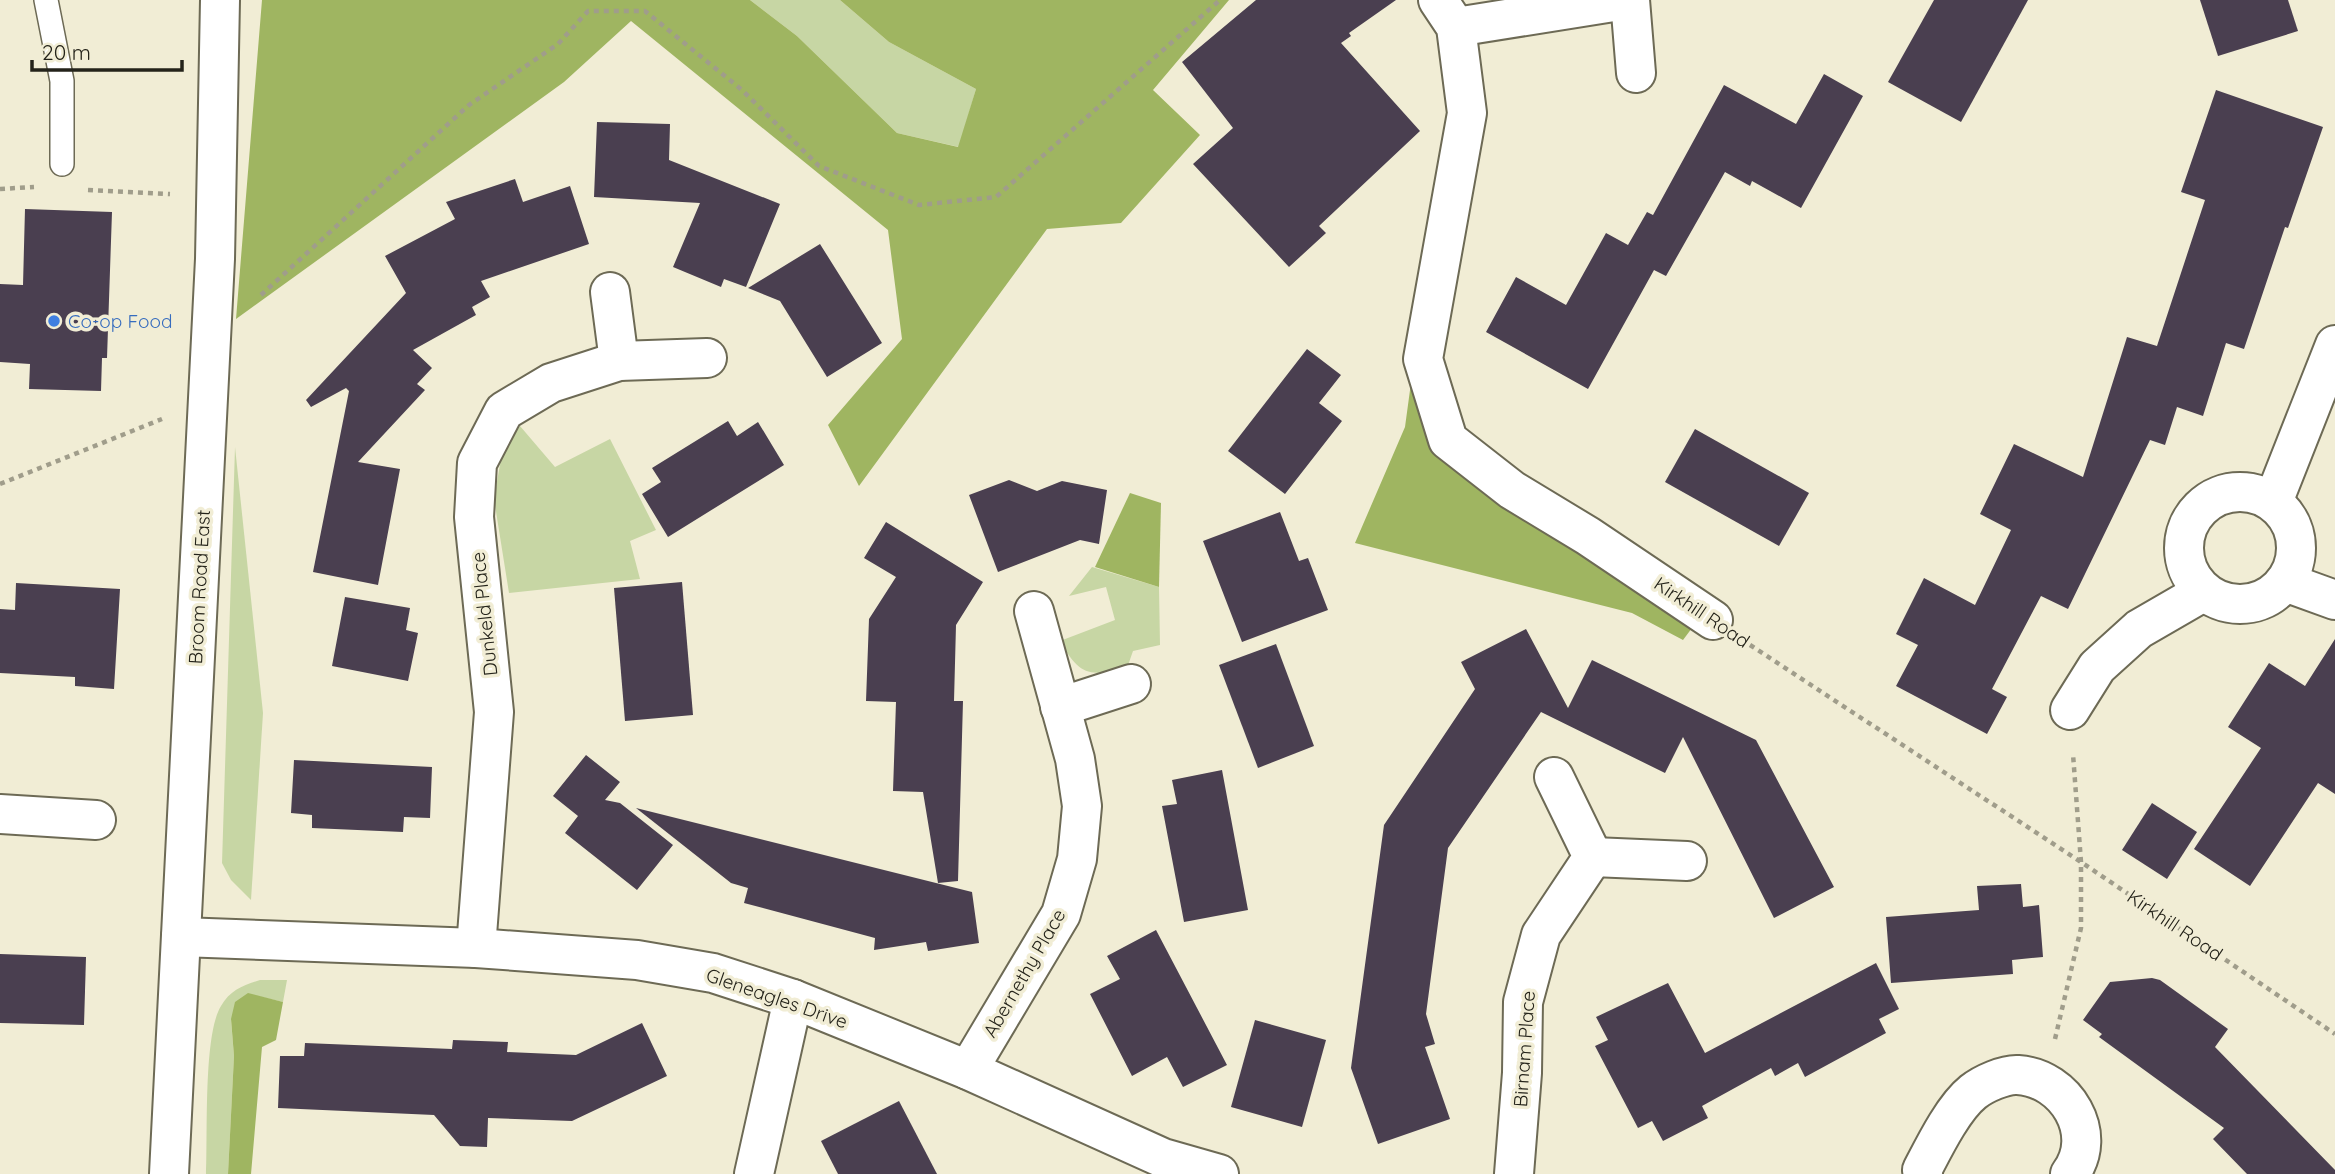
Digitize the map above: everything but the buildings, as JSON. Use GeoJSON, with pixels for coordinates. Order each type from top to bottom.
{"type":"FeatureCollection","features":[{"type":"Feature","properties":{"kind":"street","name":"Broom Road East"},"geometry":{"type":"LineString","coordinates":[[169,1174],[211,340],[220,0]]}},
{"type":"Feature","properties":{"kind":"street"},"geometry":{"type":"LineString","coordinates":[[1447,14],[1628,0],[1636,73]]}},
{"type":"Feature","properties":{"kind":"street","name":"Kirkhill Road"},"geometry":{"type":"LineString","coordinates":[[1447,14],[1467,113],[1423,359],[1448,440],[1512,490],[1588,536],[1713,620]]}},
{"type":"Feature","properties":{"kind":"street"},"geometry":{"type":"LineString","coordinates":[[610,292],[619,361]]}},
{"type":"Feature","properties":{"kind":"street"},"geometry":{"type":"LineString","coordinates":[[2273,502],[2335,345]]}},
{"type":"Feature","properties":{"kind":"street","name":"Dunkeld Place"},"geometry":{"type":"LineString","coordinates":[[476,948],[494,712],[474,517],[478,463],[504,411],[551,383],[619,361],[707,358]]}},
{"type":"Feature","properties":{"kind":"street"},"geometry":{"type":"LineString","coordinates":[[2236,492],[2255,494],[2273,502],[2286,514],[2294,530],[2297,549],[2294,566],[2285,582],[2272,595],[2255,603],[2237,605],[2218,601],[2203,592],[2191,577],[2183,559],[2183,540],[2190,521],[2202,506],[2218,496],[2236,492]]}},
{"type":"Feature","properties":{"kind":"street"},"geometry":{"type":"LineString","coordinates":[[2285,582],[2335,600]]}},
{"type":"Feature","properties":{"kind":"street"},"geometry":{"type":"LineString","coordinates":[[2070,710],[2097,667],[2139,629],[2203,592]]}},
{"type":"Feature","properties":{"kind":"street","name":"Abernethy Place"},"geometry":{"type":"LineString","coordinates":[[968,1070],[1061,914],[1077,859],[1082,806],[1075,759],[1034,611]]}},
{"type":"Feature","properties":{"kind":"street"},"geometry":{"type":"LineString","coordinates":[[1060,708],[1131,684]]}},
{"type":"Feature","properties":{"kind":"street"},"geometry":{"type":"LineString","coordinates":[[1554,777],[1593,857],[1686,861]]}},
{"type":"Feature","properties":{"kind":"street"},"geometry":{"type":"LineString","coordinates":[[0,814],[96,820]]}},
{"type":"Feature","properties":{"kind":"street","name":"Birnam Place"},"geometry":{"type":"LineString","coordinates":[[1514,1174],[1522,1073],[1523,1002],[1541,935],[1593,857]]}},
{"type":"Feature","properties":{"kind":"street","name":"Gleneagles Drive"},"geometry":{"type":"LineString","coordinates":[[181,937],[476,948],[637,960],[713,973],[793,999],[968,1070],[1163,1158],[1219,1174]]}},
{"type":"Feature","properties":{"kind":"street"},"geometry":{"type":"LineString","coordinates":[[754,1174],[793,999]]}},
{"type":"Feature","properties":{"kind":"street"},"geometry":{"type":"LineString","coordinates":[[1915,1173],[1971,1093],[1990,1082],[2018,1075],[2046,1085],[2068,1102],[2080,1119],[2083,1139],[2076,1172]]}},
{"type":"Feature","properties":{"kind":"lane"},"geometry":{"type":"LineString","coordinates":[[46,0],[62,81],[62,164]]}},
{"type":"Feature","properties":{"kind":"path"},"geometry":{"type":"LineString","coordinates":[[211,340],[470,105],[558,44],[588,11],[645,11],[742,90],[819,166],[919,205],[996,197],[1220,0]]}},
{"type":"Feature","properties":{"kind":"path"},"geometry":{"type":"LineString","coordinates":[[0,189],[38,187]]}},
{"type":"Feature","properties":{"kind":"path"},"geometry":{"type":"LineString","coordinates":[[76,190],[216,196]]}},
{"type":"Feature","properties":{"kind":"path"},"geometry":{"type":"LineString","coordinates":[[0,484],[208,400]]}},
{"type":"Feature","properties":{"kind":"path","name":"Kirkhill Road"},"geometry":{"type":"LineString","coordinates":[[1713,620],[2081,862],[2335,1034]]}},
{"type":"Feature","properties":{"kind":"path"},"geometry":{"type":"LineString","coordinates":[[2046,1085],[2081,928],[2081,862],[2070,710]]}},
{"type":"Feature","properties":{"kind":"green space"},"geometry":{"type":"Polygon","coordinates":[[[262,0],[750,0],[797,36],[897,133],[958,147],[976,89],[889,42],[840,0],[1229,0],[1153,90],[1200,135],[1121,223],[1047,229],[859,486],[828,425],[902,339],[888,230],[631,21],[564,82],[236,319],[262,0]]]}},
{"type":"Feature","properties":{"kind":"green space"},"geometry":{"type":"Polygon","coordinates":[[[750,0],[840,0],[889,42],[976,89],[959,147],[897,133],[797,36],[750,0]]]}},
{"type":"Feature","properties":{"kind":"green space"},"geometry":{"type":"Polygon","coordinates":[[[1413,368],[1435,447],[1698,620],[1683,640],[1632,613],[1355,543],[1405,427],[1413,368]]]}},
{"type":"Feature","properties":{"kind":"green space"},"geometry":{"type":"Polygon","coordinates":[[[520,426],[555,467],[610,439],[656,530],[630,541],[640,579],[509,593],[494,499],[502,453],[520,426]]]}},
{"type":"Feature","properties":{"kind":"green space"},"geometry":{"type":"Polygon","coordinates":[[[235,447],[263,713],[251,900],[231,880],[222,863],[235,447]]]}},
{"type":"Feature","properties":{"kind":"green space"},"geometry":{"type":"Polygon","coordinates":[[[1130,493],[1161,503],[1159,587],[1095,567],[1130,493]]]}},
{"type":"Feature","properties":{"kind":"green space"},"geometry":{"type":"Polygon","coordinates":[[[1092,567],[1159,587],[1160,645],[1133,651],[1126,671],[1086,671],[1073,661],[1060,641],[1115,620],[1106,587],[1069,596],[1092,567]]]}},
{"type":"Feature","properties":{"kind":"green space"},"geometry":{"type":"Polygon","coordinates":[[[260,980],[287,980],[283,1002],[248,994],[231,1020],[234,1056],[228,1174],[206,1174],[209,1062],[215,1020],[221,1006],[233,992],[260,980]]]}},
{"type":"Feature","properties":{"kind":"green space"},"geometry":{"type":"Polygon","coordinates":[[[248,993],[283,1002],[276,1040],[262,1047],[251,1174],[228,1174],[234,1056],[231,1019],[235,1002],[248,993]]]}},
{"type":"Feature","properties":{"kind":"place","name":"Co-op Food"},"geometry":{"type":"Point","coordinates":[54,321]}}]}
